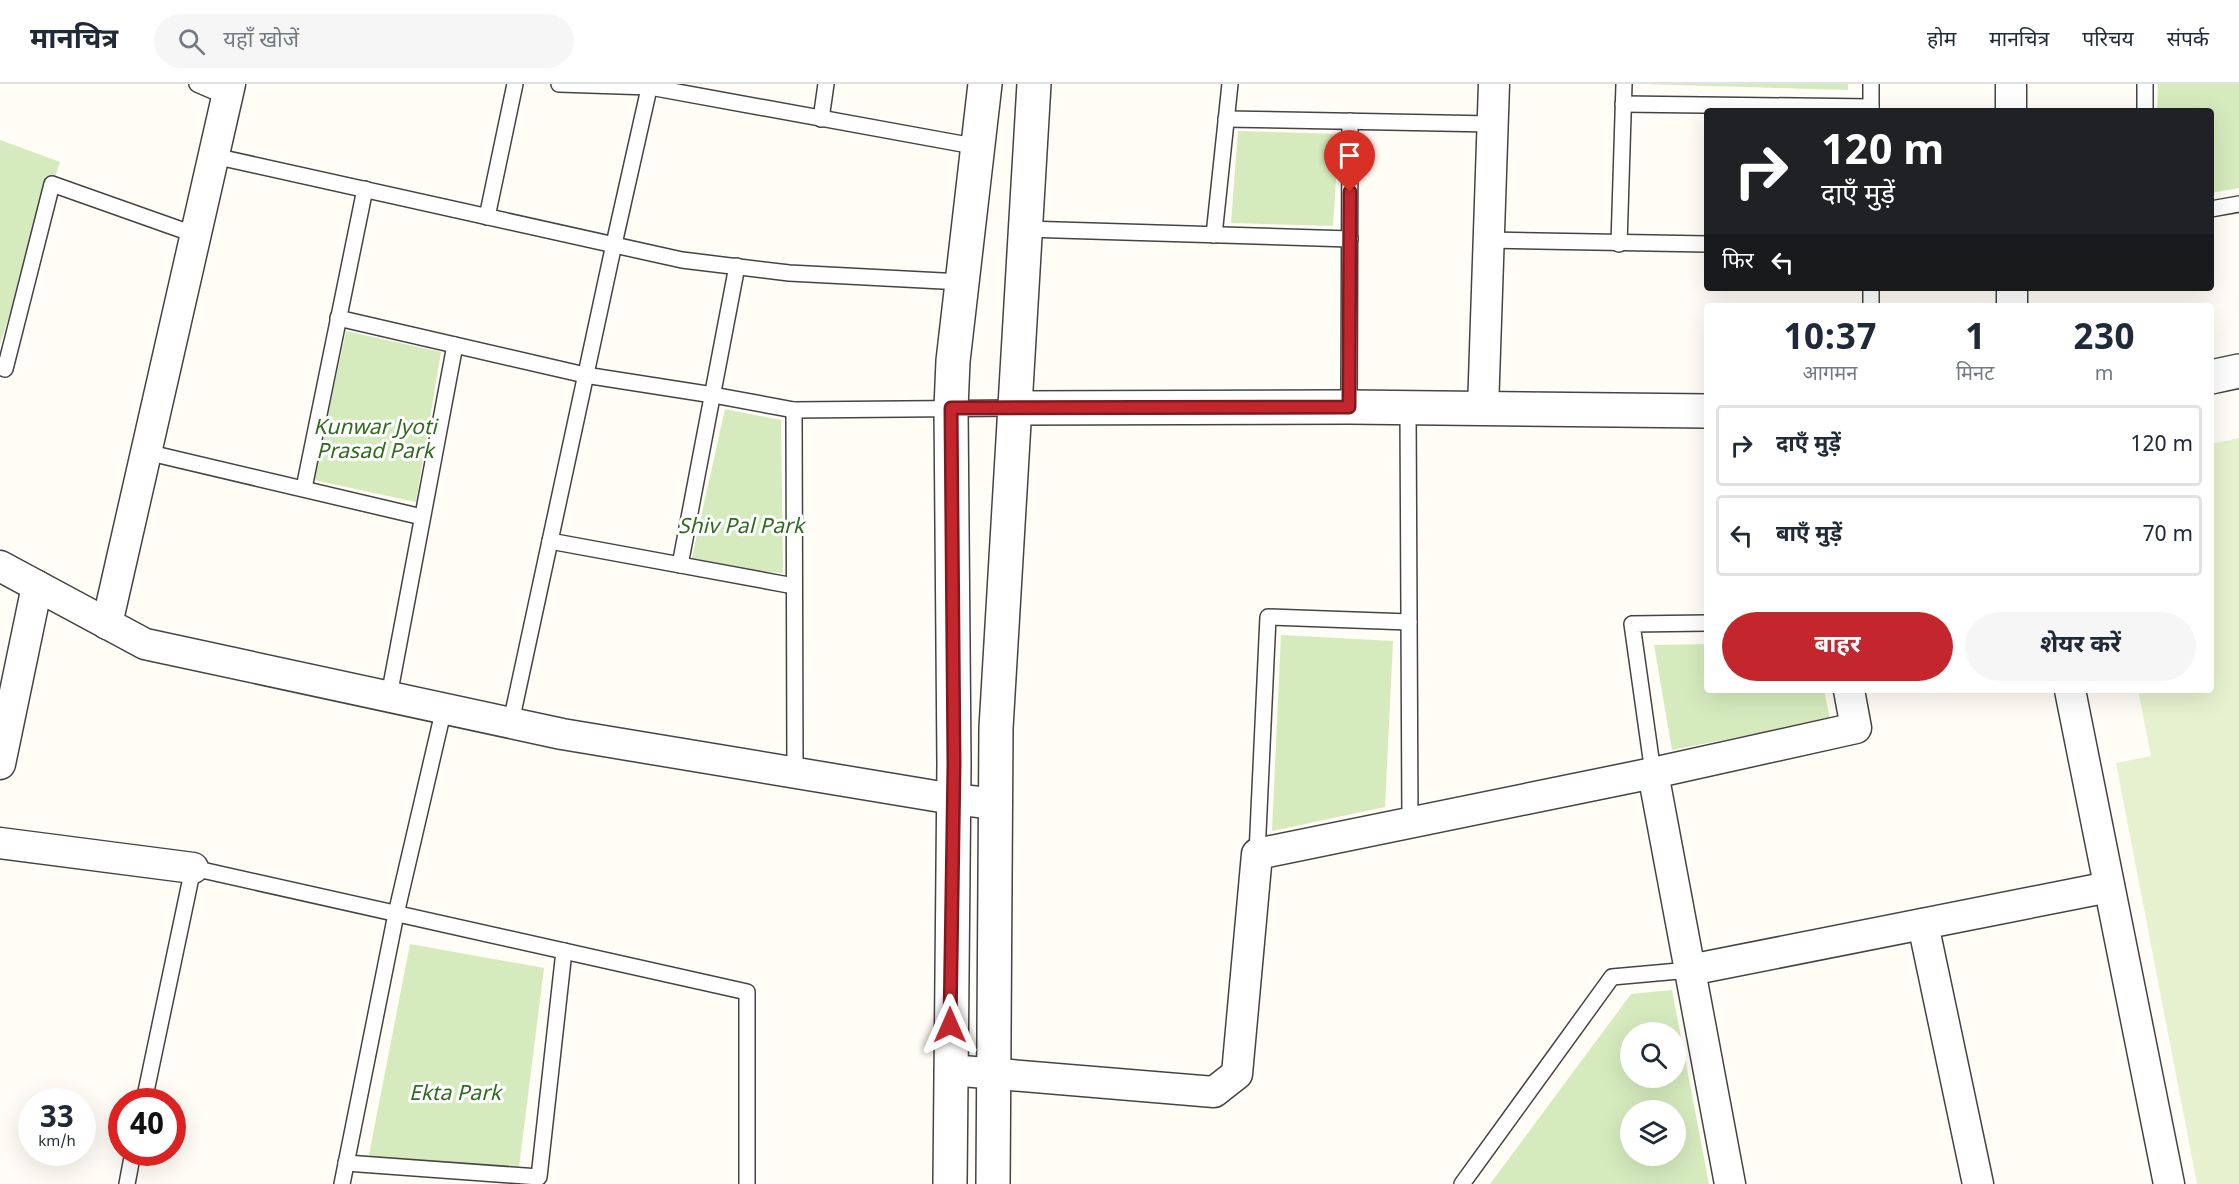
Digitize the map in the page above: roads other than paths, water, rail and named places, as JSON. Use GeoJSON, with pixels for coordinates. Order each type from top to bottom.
{"type":"FeatureCollection","features":[{"type":"Feature","properties":{"kind":"street"},"geometry":{"type":"LineString","coordinates":[[950,1184],[953,799],[951,408],[953,361],[985,84]]}},
{"type":"Feature","properties":{"kind":"street"},"geometry":{"type":"LineString","coordinates":[[993,1184],[996,728],[1034,84]]}},
{"type":"Feature","properties":{"kind":"street"},"geometry":{"type":"LineString","coordinates":[[1482,409],[1494,84]]}},
{"type":"Feature","properties":{"kind":"street"},"geometry":{"type":"LineString","coordinates":[[2011,84],[2011,108]]}},
{"type":"Feature","properties":{"kind":"street"},"geometry":{"type":"LineString","coordinates":[[107,624],[229,90]]}},
{"type":"Feature","properties":{"kind":"street"},"geometry":{"type":"LineString","coordinates":[[2214,376],[2239,371]]}},
{"type":"Feature","properties":{"kind":"street"},"geometry":{"type":"LineString","coordinates":[[1015,408],[1349,407],[1704,411]]}},
{"type":"Feature","properties":{"kind":"street"},"geometry":{"type":"LineString","coordinates":[[0,566],[145,644],[562,734],[953,799],[996,804]]}},
{"type":"Feature","properties":{"kind":"street"},"geometry":{"type":"LineString","coordinates":[[0,764],[37,586]]}},
{"type":"Feature","properties":{"kind":"street"},"geometry":{"type":"LineString","coordinates":[[950,1070],[1214,1092],[1237,1074],[1257,854],[1653,773],[1856,728],[1850,693]]}},
{"type":"Feature","properties":{"kind":"street"},"geometry":{"type":"LineString","coordinates":[[2071,693],[2169,1184]]}},
{"type":"Feature","properties":{"kind":"street"},"geometry":{"type":"LineString","coordinates":[[1653,773],[1730,1184]]}},
{"type":"Feature","properties":{"kind":"street"},"geometry":{"type":"LineString","coordinates":[[0,843],[193,868]]}},
{"type":"Feature","properties":{"kind":"street"},"geometry":{"type":"LineString","coordinates":[[1690,970],[2109,887]]}},
{"type":"Feature","properties":{"kind":"street"},"geometry":{"type":"LineString","coordinates":[[1923,924],[1978,1184]]}},
{"type":"Feature","properties":{"kind":"lane"},"geometry":{"type":"LineString","coordinates":[[197,84],[229,90]]}},
{"type":"Feature","properties":{"kind":"lane"},"geometry":{"type":"LineString","coordinates":[[488,217],[515,84]]}},
{"type":"Feature","properties":{"kind":"lane"},"geometry":{"type":"LineString","coordinates":[[559,84],[650,86],[979,147]]}},
{"type":"Feature","properties":{"kind":"lane"},"geometry":{"type":"LineString","coordinates":[[821,119],[826,84]]}},
{"type":"Feature","properties":{"kind":"lane"},"geometry":{"type":"LineString","coordinates":[[1214,235],[1230,84]]}},
{"type":"Feature","properties":{"kind":"lane"},"geometry":{"type":"LineString","coordinates":[[1619,244],[1624,84]]}},
{"type":"Feature","properties":{"kind":"lane"},"geometry":{"type":"LineString","coordinates":[[1871,84],[1871,108]]}},
{"type":"Feature","properties":{"kind":"lane"},"geometry":{"type":"LineString","coordinates":[[2145,84],[2145,108]]}},
{"type":"Feature","properties":{"kind":"lane"},"geometry":{"type":"LineString","coordinates":[[511,723],[585,375],[650,86]]}},
{"type":"Feature","properties":{"kind":"lane"},"geometry":{"type":"LineString","coordinates":[[1623,104],[1821,108]]}},
{"type":"Feature","properties":{"kind":"lane"},"geometry":{"type":"LineString","coordinates":[[1226,119],[1492,124]]}},
{"type":"Feature","properties":{"kind":"lane"},"geometry":{"type":"LineString","coordinates":[[1349,407],[1350,121]]}},
{"type":"Feature","properties":{"kind":"lane"},"geometry":{"type":"LineString","coordinates":[[214,156],[682,260],[789,273],[962,282]]}},
{"type":"Feature","properties":{"kind":"lane"},"geometry":{"type":"LineString","coordinates":[[0,367],[5,369],[52,184],[196,235]]}},
{"type":"Feature","properties":{"kind":"lane"},"geometry":{"type":"LineString","coordinates":[[304,488],[365,189]]}},
{"type":"Feature","properties":{"kind":"lane"},"geometry":{"type":"LineString","coordinates":[[2214,208],[2239,204]]}},
{"type":"Feature","properties":{"kind":"lane"},"geometry":{"type":"LineString","coordinates":[[1025,229],[1350,239]]}},
{"type":"Feature","properties":{"kind":"lane"},"geometry":{"type":"LineString","coordinates":[[1488,240],[1704,244]]}},
{"type":"Feature","properties":{"kind":"lane"},"geometry":{"type":"LineString","coordinates":[[680,565],[737,266]]}},
{"type":"Feature","properties":{"kind":"lane"},"geometry":{"type":"LineString","coordinates":[[338,318],[585,375],[794,410],[1015,408]]}},
{"type":"Feature","properties":{"kind":"lane"},"geometry":{"type":"LineString","coordinates":[[389,696],[455,345]]}},
{"type":"Feature","properties":{"kind":"lane"},"geometry":{"type":"LineString","coordinates":[[1408,408],[1410,823]]}},
{"type":"Feature","properties":{"kind":"lane"},"geometry":{"type":"LineString","coordinates":[[794,410],[795,771]]}},
{"type":"Feature","properties":{"kind":"lane"},"geometry":{"type":"LineString","coordinates":[[146,452],[422,517]]}},
{"type":"Feature","properties":{"kind":"lane"},"geometry":{"type":"LineString","coordinates":[[550,541],[794,586]]}},
{"type":"Feature","properties":{"kind":"lane"},"geometry":{"type":"LineString","coordinates":[[1257,854],[1268,617],[1409,622]]}},
{"type":"Feature","properties":{"kind":"lane"},"geometry":{"type":"LineString","coordinates":[[1653,773],[1632,624],[1704,623]]}},
{"type":"Feature","properties":{"kind":"lane"},"geometry":{"type":"LineString","coordinates":[[342,1184],[396,914],[444,708]]}},
{"type":"Feature","properties":{"kind":"lane"},"geometry":{"type":"LineString","coordinates":[[147,1088],[193,868],[747,992],[747,1184]]}},
{"type":"Feature","properties":{"kind":"lane"},"geometry":{"type":"LineString","coordinates":[[346,1163],[539,1180],[564,951]]}},
{"type":"Feature","properties":{"kind":"lane"},"geometry":{"type":"LineString","coordinates":[[1462,1184],[1612,977],[1690,970]]}},
{"type":"Feature","properties":{"kind":"lane"},"geometry":{"type":"LineString","coordinates":[[127,1184],[130,1166]]}},
{"type":"Feature","properties":{"kind":"park label","name":"Kunwar Jyoti Prasad Park"},"geometry":{"type":"Point","coordinates":[375,441]}},
{"type":"Feature","properties":{"kind":"park label","name":"Shiv Pal Park"},"geometry":{"type":"Point","coordinates":[741,528]}},
{"type":"Feature","properties":{"kind":"park label","name":"Ekta Park"},"geometry":{"type":"Point","coordinates":[455,1095]}}]}
